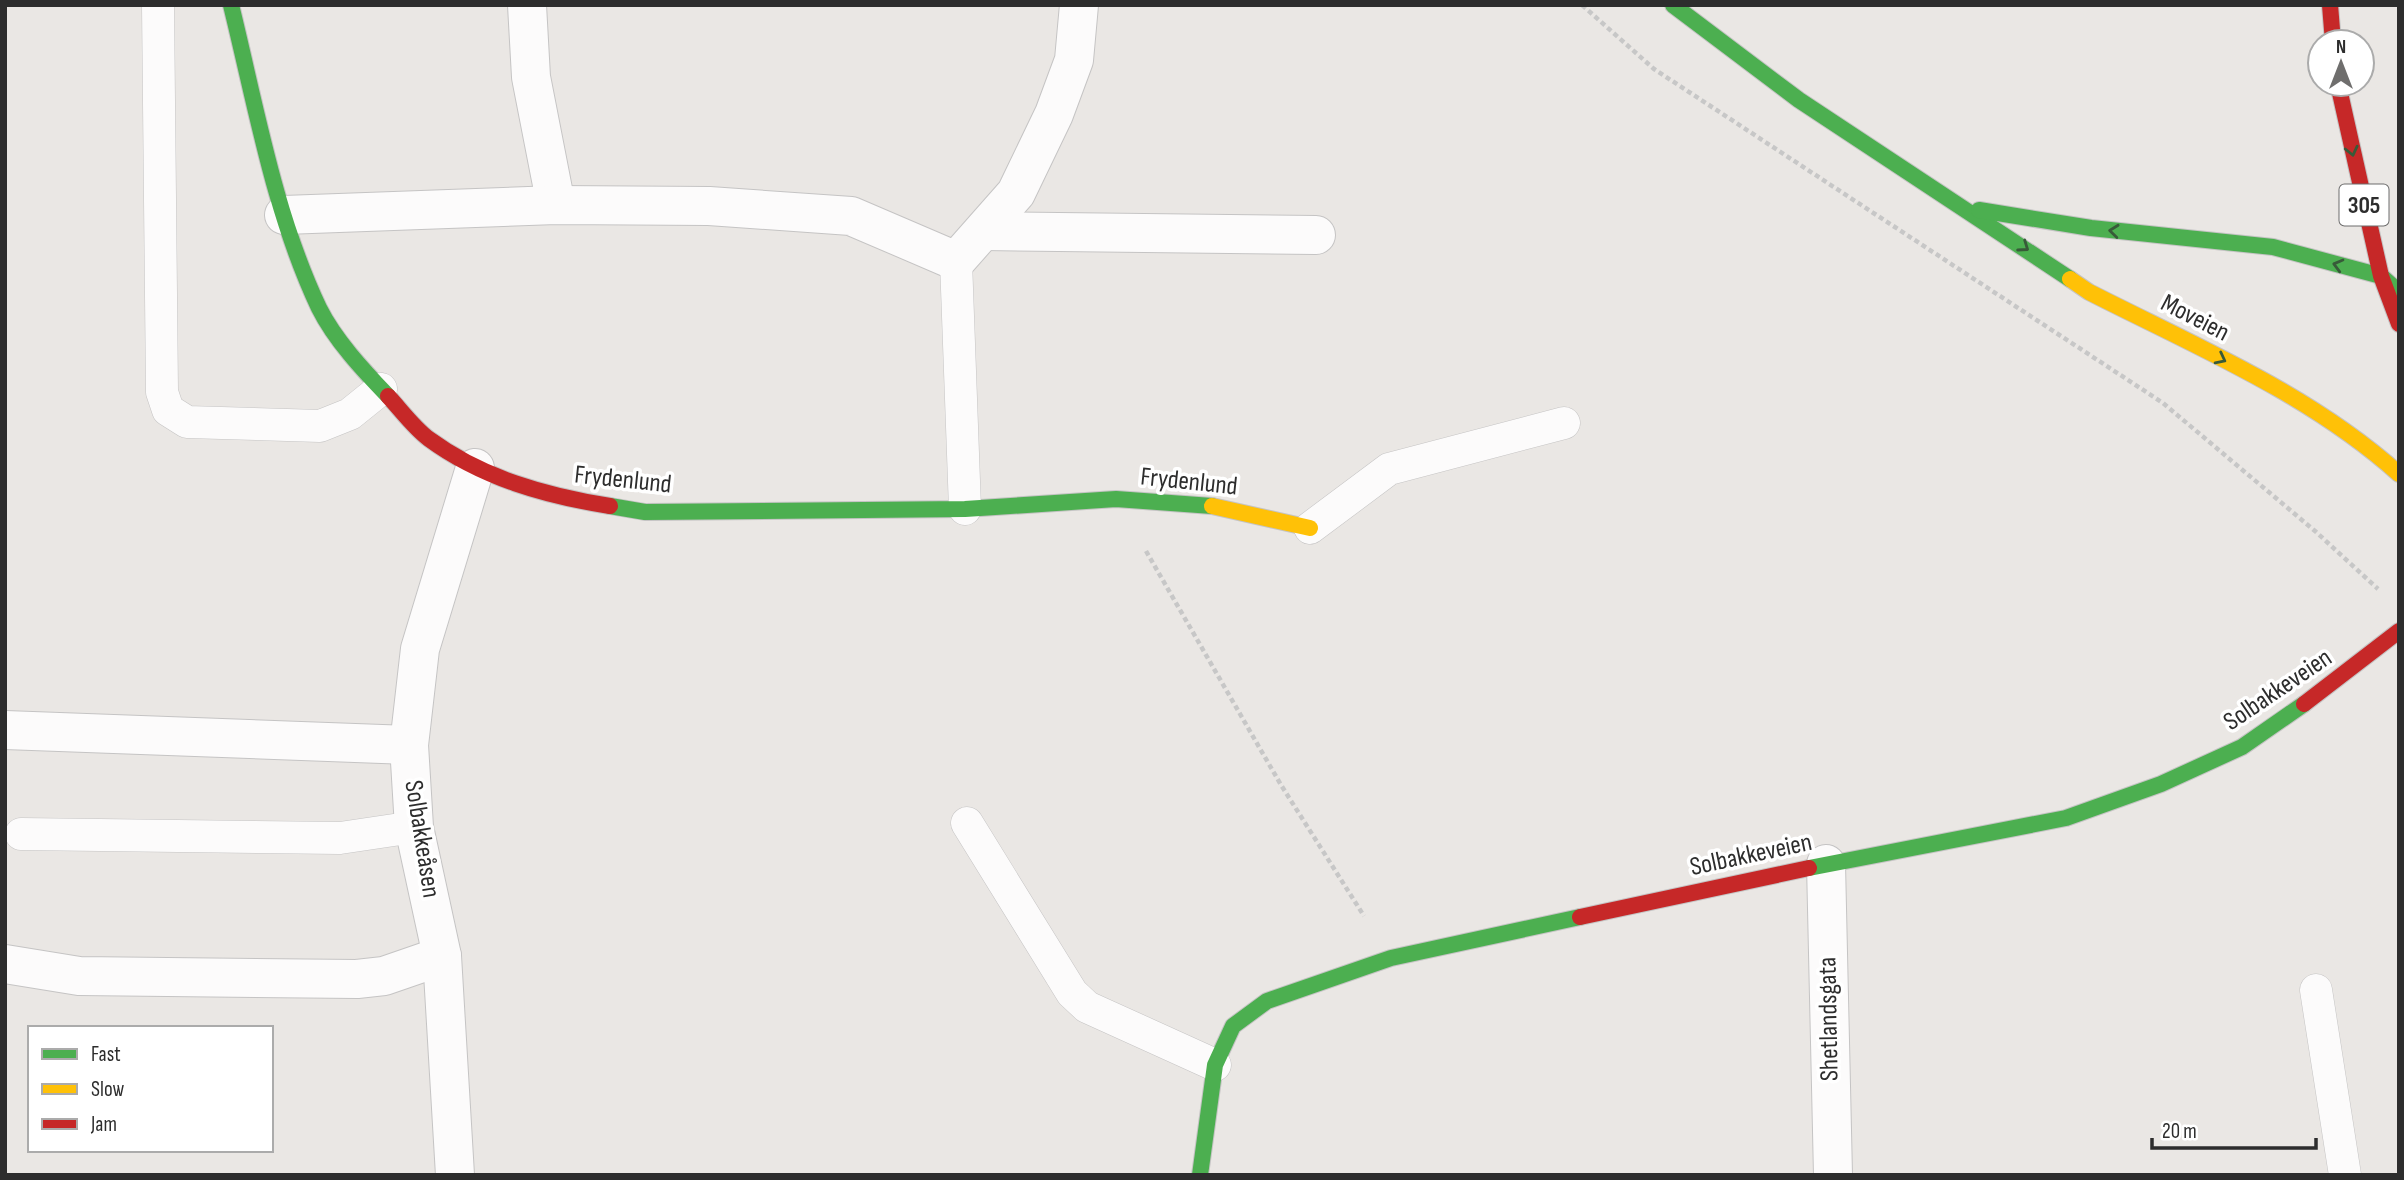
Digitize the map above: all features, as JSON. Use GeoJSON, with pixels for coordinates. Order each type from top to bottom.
{"type":"FeatureCollection","features":[{"type":"Feature","properties":{"kind":"street","name":"Frydenlund"},"geometry":{"type":"LineString","coordinates":[[231,5],[284,215],[320,309],[359,366],[428,438],[475,468],[557,498],[645,512],[965,509],[1116,499],[1226,507],[1310,528]]}},
{"type":"Feature","properties":{"kind":"street"},"geometry":{"type":"LineString","coordinates":[[527,5],[531,77],[556,205]]}},
{"type":"Feature","properties":{"kind":"street"},"geometry":{"type":"LineString","coordinates":[[284,215],[556,205],[709,206],[851,216],[957,261],[1016,192],[1066,86],[1074,60],[1079,5]]}},
{"type":"Feature","properties":{"kind":"street","name":"Moveien"},"geometry":{"type":"LineString","coordinates":[[1673,5],[1799,100],[1967,208],[2089,292],[2284,391],[2369,447],[2399,474]]}},
{"type":"Feature","properties":{"kind":"street"},"geometry":{"type":"LineString","coordinates":[[2330,5],[2332,28]]}},
{"type":"Feature","properties":{"kind":"street","name":"305"},"geometry":{"type":"LineString","coordinates":[[2340,98],[2381,276],[2399,324]]}},
{"type":"Feature","properties":{"kind":"street","name":"Moveien"},"geometry":{"type":"LineString","coordinates":[[1967,208],[2091,228],[2273,247],[2381,276],[2399,292]]}},
{"type":"Feature","properties":{"kind":"street"},"geometry":{"type":"LineString","coordinates":[[984,231],[1316,235]]}},
{"type":"Feature","properties":{"kind":"street","name":"Solbakkeåsen"},"geometry":{"type":"LineString","coordinates":[[455,1175],[442,957],[414,827],[409,745],[420,649],[475,468]]}},
{"type":"Feature","properties":{"kind":"street","name":"Solbakkeveien"},"geometry":{"type":"LineString","coordinates":[[1200,1175],[1215,1065],[1233,1026],[1267,1001],[1391,958],[1826,864],[2066,818],[2161,784],[2242,747],[2339,680],[2399,631]]}},
{"type":"Feature","properties":{"kind":"street"},"geometry":{"type":"LineString","coordinates":[[5,730],[409,745]]}},
{"type":"Feature","properties":{"kind":"street","name":"Shetlandsgata"},"geometry":{"type":"LineString","coordinates":[[1826,864],[1833,1175]]}},
{"type":"Feature","properties":{"kind":"street"},"geometry":{"type":"LineString","coordinates":[[5,964],[79,976],[357,979],[384,976],[442,957]]}},
{"type":"Feature","properties":{"kind":"lane"},"geometry":{"type":"LineString","coordinates":[[158,5],[162,392],[168,410],[187,422],[320,426],[351,414],[381,389]]}},
{"type":"Feature","properties":{"kind":"lane"},"geometry":{"type":"LineString","coordinates":[[957,261],[965,509]]}},
{"type":"Feature","properties":{"kind":"lane"},"geometry":{"type":"LineString","coordinates":[[1310,528],[1389,469],[1564,423]]}},
{"type":"Feature","properties":{"kind":"lane"},"geometry":{"type":"LineString","coordinates":[[967,823],[1072,993],[1087,1007],[1215,1065]]}},
{"type":"Feature","properties":{"kind":"lane"},"geometry":{"type":"LineString","coordinates":[[21,834],[340,838],[414,827]]}},
{"type":"Feature","properties":{"kind":"lane"},"geometry":{"type":"LineString","coordinates":[[2316,990],[2345,1175]]}},
{"type":"Feature","properties":{"kind":"path"},"geometry":{"type":"LineString","coordinates":[[1582,5],[1654,69],[2163,403],[2315,531],[2380,592]]}},
{"type":"Feature","properties":{"kind":"path"},"geometry":{"type":"LineString","coordinates":[[1116,499],[1282,786],[1391,958]]}},
{"type":"Feature","properties":{"kind":"traffic: fast"},"geometry":{"type":"LineString","coordinates":[[231,5],[278,197],[303,272],[333,332],[388,396]]}},
{"type":"Feature","properties":{"kind":"traffic: fast"},"geometry":{"type":"LineString","coordinates":[[1673,5],[1799,100],[2070,279]]}},
{"type":"Feature","properties":{"kind":"traffic: fast"},"geometry":{"type":"LineString","coordinates":[[1979,210],[2091,228],[2273,247],[2381,276],[2399,292]]}},
{"type":"Feature","properties":{"kind":"traffic: fast"},"geometry":{"type":"LineString","coordinates":[[610,506],[645,512],[965,509],[1116,499],[1212,506]]}},
{"type":"Feature","properties":{"kind":"traffic: fast"},"geometry":{"type":"LineString","coordinates":[[1809,868],[2066,818],[2161,784],[2242,747],[2304,704]]}},
{"type":"Feature","properties":{"kind":"traffic: fast"},"geometry":{"type":"LineString","coordinates":[[1200,1175],[1215,1065],[1233,1026],[1267,1001],[1391,958],[1580,917]]}},
{"type":"Feature","properties":{"kind":"traffic: slow"},"geometry":{"type":"LineString","coordinates":[[2070,279],[2089,292],[2290,395],[2364,445],[2399,474]]}},
{"type":"Feature","properties":{"kind":"traffic: slow"},"geometry":{"type":"LineString","coordinates":[[1212,506],[1310,528]]}},
{"type":"Feature","properties":{"kind":"traffic: jam"},"geometry":{"type":"LineString","coordinates":[[2330,5],[2332,28]]}},
{"type":"Feature","properties":{"kind":"traffic: jam"},"geometry":{"type":"LineString","coordinates":[[2341,98],[2381,276],[2399,324]]}},
{"type":"Feature","properties":{"kind":"traffic: jam"},"geometry":{"type":"LineString","coordinates":[[388,396],[423,435],[471,465],[539,491],[610,506]]}},
{"type":"Feature","properties":{"kind":"traffic: jam"},"geometry":{"type":"LineString","coordinates":[[2304,704],[2399,631]]}},
{"type":"Feature","properties":{"kind":"traffic: jam"},"geometry":{"type":"LineString","coordinates":[[1580,917],[1809,868]]}}]}
